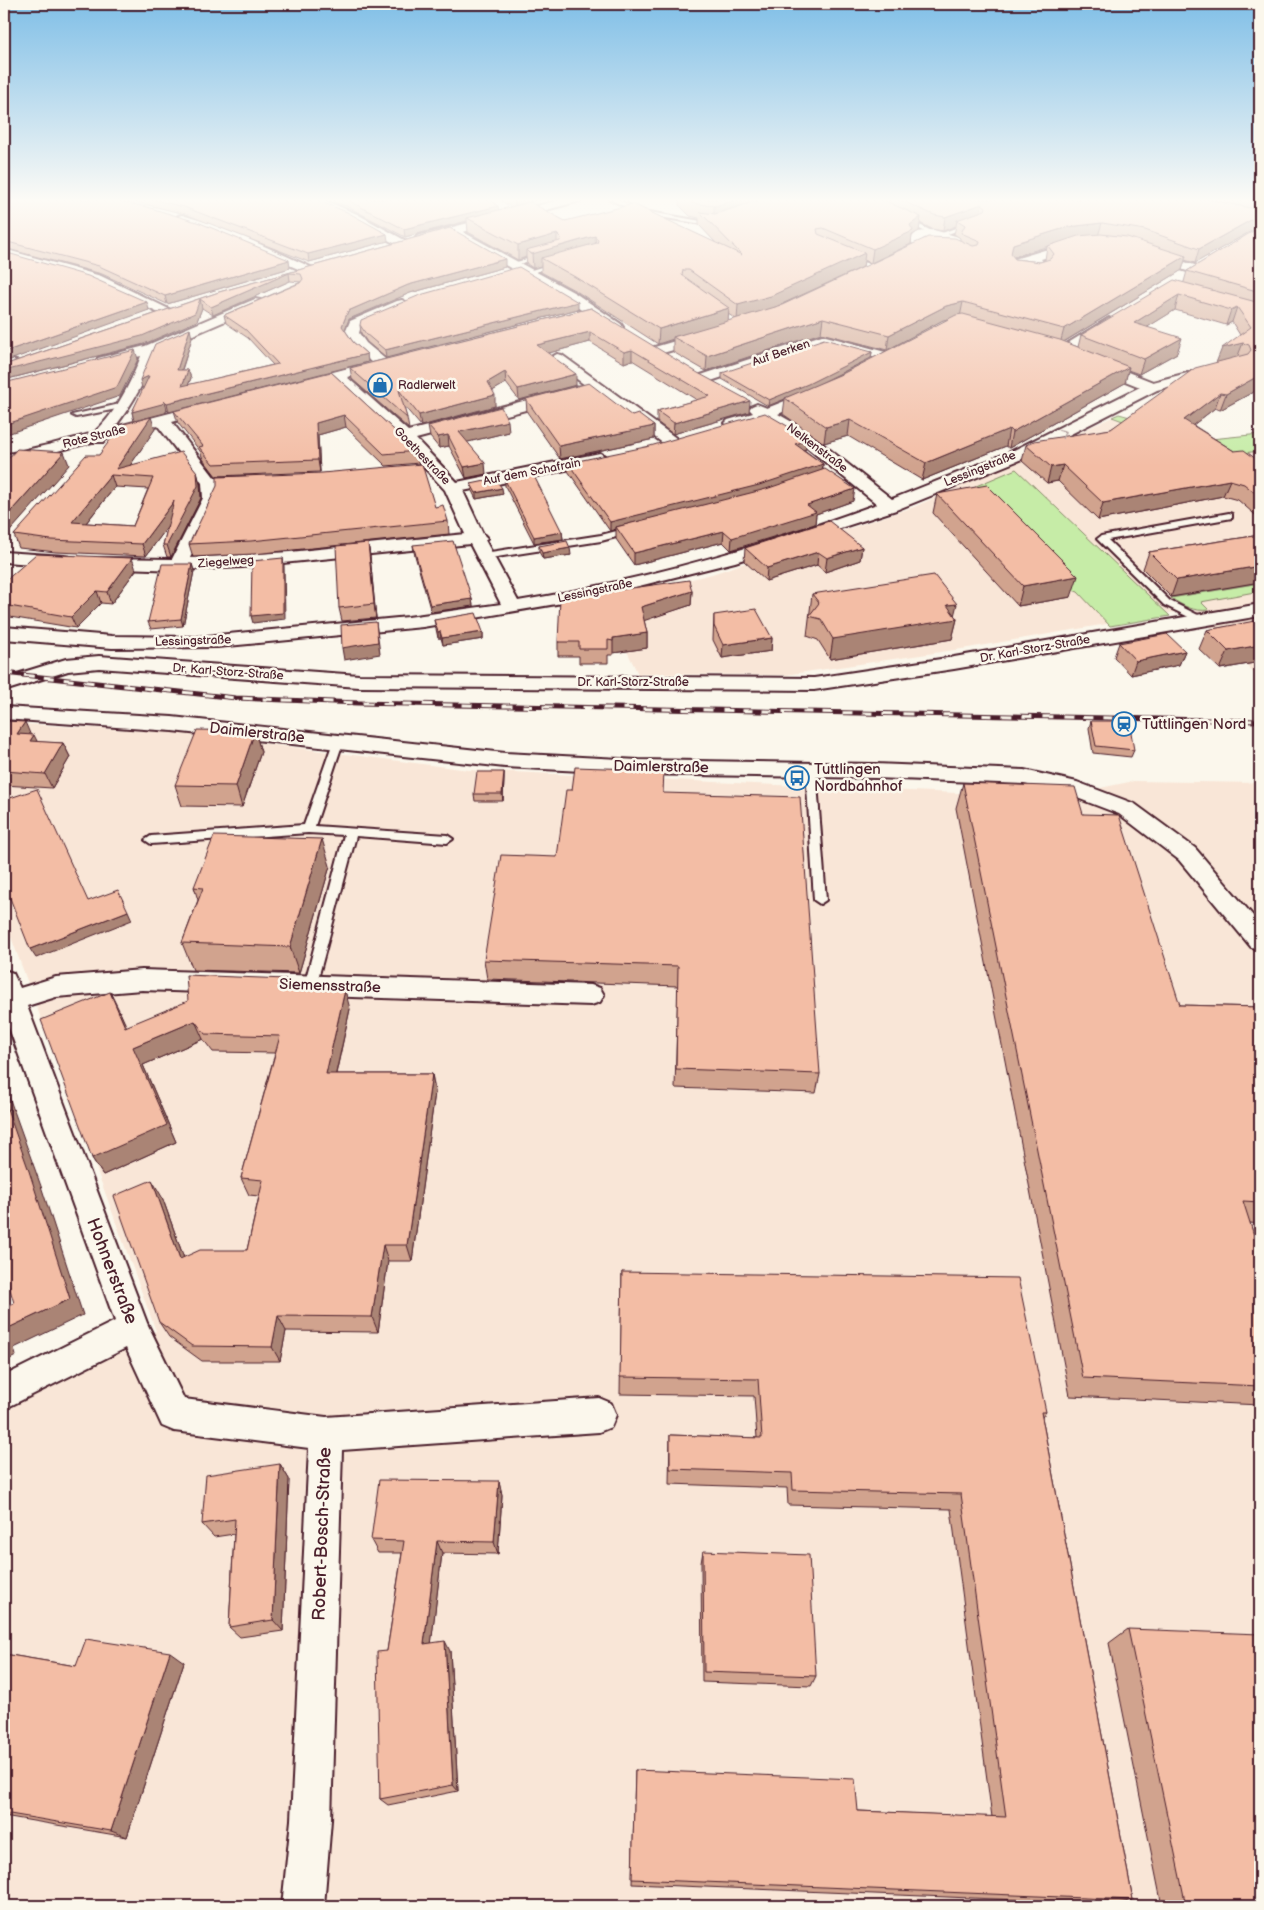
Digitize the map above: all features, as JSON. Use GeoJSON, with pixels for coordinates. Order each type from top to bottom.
{"type":"FeatureCollection","features":[{"type":"Feature","properties":{"kind":"street"},"geometry":{"type":"LineString","coordinates":[[119,288],[171,309],[148,317]]}},
{"type":"Feature","properties":{"kind":"street"},"geometry":{"type":"LineString","coordinates":[[550,288],[672,360]]}},
{"type":"Feature","properties":{"kind":"street"},"geometry":{"type":"LineString","coordinates":[[93,363],[150,349],[271,297]]}},
{"type":"Feature","properties":{"kind":"street"},"geometry":{"type":"LineString","coordinates":[[382,364],[361,346],[352,333],[355,324],[368,316],[414,300]]}},
{"type":"Feature","properties":{"kind":"street"},"geometry":{"type":"LineString","coordinates":[[573,317],[592,312]]}},
{"type":"Feature","properties":{"kind":"street"},"geometry":{"type":"LineString","coordinates":[[1062,351],[1118,317]]}},
{"type":"Feature","properties":{"kind":"street"},"geometry":{"type":"LineString","coordinates":[[656,351],[720,332]]}},
{"type":"Feature","properties":{"kind":"street","name":"Auf Berken"},"geometry":{"type":"LineString","coordinates":[[703,379],[822,339],[892,355],[872,365]]}},
{"type":"Feature","properties":{"kind":"street"},"geometry":{"type":"LineString","coordinates":[[1046,346],[1152,388]]}},
{"type":"Feature","properties":{"kind":"street"},"geometry":{"type":"LineString","coordinates":[[89,455],[100,436],[124,405],[140,378],[150,349]]}},
{"type":"Feature","properties":{"kind":"street"},"geometry":{"type":"LineString","coordinates":[[557,358],[670,442]]}},
{"type":"Feature","properties":{"kind":"street"},"geometry":{"type":"LineString","coordinates":[[7,365],[31,359]]}},
{"type":"Feature","properties":{"kind":"street"},"geometry":{"type":"LineString","coordinates":[[288,388],[402,359]]}},
{"type":"Feature","properties":{"kind":"street","name":"Lessingstraße"},"geometry":{"type":"LineString","coordinates":[[4,633],[102,642],[178,643],[391,624],[512,607],[675,573],[775,545],[890,506],[997,464],[1089,421],[1152,388],[1227,366]]}},
{"type":"Feature","properties":{"kind":"street"},"geometry":{"type":"LineString","coordinates":[[687,370],[719,387]]}},
{"type":"Feature","properties":{"kind":"street","name":"Goethestraße"},"geometry":{"type":"LineString","coordinates":[[336,376],[405,437],[453,488],[478,538],[484,556],[512,607]]}},
{"type":"Feature","properties":{"kind":"street"},"geometry":{"type":"LineString","coordinates":[[405,437],[597,387]]}},
{"type":"Feature","properties":{"kind":"street"},"geometry":{"type":"LineString","coordinates":[[718,428],[766,414],[826,389]]}},
{"type":"Feature","properties":{"kind":"street","name":"Nelkenstraße"},"geometry":{"type":"LineString","coordinates":[[742,401],[794,430],[840,471],[890,506]]}},
{"type":"Feature","properties":{"kind":"street","name":"Rote Straße"},"geometry":{"type":"LineString","coordinates":[[4,460],[220,405]]}},
{"type":"Feature","properties":{"kind":"street"},"geometry":{"type":"LineString","coordinates":[[162,420],[210,483],[211,498],[178,566]]}},
{"type":"Feature","properties":{"kind":"street"},"geometry":{"type":"LineString","coordinates":[[651,446],[690,436]]}},
{"type":"Feature","properties":{"kind":"street","name":"Auf dem Schafrain"},"geometry":{"type":"LineString","coordinates":[[453,488],[613,455]]}},
{"type":"Feature","properties":{"kind":"street"},"geometry":{"type":"LineString","coordinates":[[417,470],[435,469]]}},
{"type":"Feature","properties":{"kind":"street"},"geometry":{"type":"LineString","coordinates":[[210,483],[267,481]]}},
{"type":"Feature","properties":{"kind":"street","name":"Ziegelweg"},"geometry":{"type":"LineString","coordinates":[[4,557],[178,566],[242,562],[478,538]]}},
{"type":"Feature","properties":{"kind":"street","name":"Dr. Karl-Storz-Straße"},"geometry":{"type":"LineString","coordinates":[[4,684],[66,665],[99,662],[359,681],[814,684],[954,663],[1260,610]]}},
{"type":"Feature","properties":{"kind":"street","name":"Daimlerstraße"},"geometry":{"type":"LineString","coordinates":[[4,713],[172,724],[504,760],[639,767],[1024,777],[1069,788],[1127,809],[1187,854],[1260,940]]}},
{"type":"Feature","properties":{"kind":"street","name":"Siemensstraße"},"geometry":{"type":"LineString","coordinates":[[7,990],[142,980],[591,995]]}},
{"type":"Feature","properties":{"kind":"street","name":"Hohnerstraße"},"geometry":{"type":"LineString","coordinates":[[7,990],[133,1328],[174,1414],[326,1434]]}},
{"type":"Feature","properties":{"kind":"street"},"geometry":{"type":"LineString","coordinates":[[4,1393],[133,1328]]}},
{"type":"Feature","properties":{"kind":"street","name":"Robert-Bosch-Straße"},"geometry":{"type":"LineString","coordinates":[[303,1906],[311,1820],[326,1434],[599,1415]]}},
{"type":"Feature","properties":{"kind":"lane"},"geometry":{"type":"LineString","coordinates":[[76,415],[124,405]]}},
{"type":"Feature","properties":{"kind":"lane"},"geometry":{"type":"LineString","coordinates":[[1201,620],[1167,603],[1101,539],[1229,516]]}},
{"type":"Feature","properties":{"kind":"lane"},"geometry":{"type":"LineString","coordinates":[[484,556],[601,538],[637,529]]}},
{"type":"Feature","properties":{"kind":"lane"},"geometry":{"type":"LineString","coordinates":[[308,829],[338,742]]}},
{"type":"Feature","properties":{"kind":"lane"},"geometry":{"type":"LineString","coordinates":[[811,770],[820,900]]}},
{"type":"Feature","properties":{"kind":"lane"},"geometry":{"type":"LineString","coordinates":[[151,840],[308,829],[447,839]]}},
{"type":"Feature","properties":{"kind":"lane"},"geometry":{"type":"LineString","coordinates":[[310,986],[350,832]]}},
{"type":"Feature","properties":{"kind":"shaded area"},"geometry":{"type":"Polygon","coordinates":[[[1119,414],[1211,439],[1260,434],[1260,679],[1193,609],[968,648],[785,675],[638,674],[613,622],[625,596],[712,574],[914,507],[1119,414]]]}},
{"type":"Feature","properties":{"kind":"shaded area"},"geometry":{"type":"Polygon","coordinates":[[[4,723],[182,733],[469,770],[838,788],[1057,797],[1134,781],[1260,783],[1260,1906],[4,1906],[4,1411],[156,1331],[4,918],[4,723]]]}},
{"type":"Feature","properties":{"kind":"green space"},"geometry":{"type":"Polygon","coordinates":[[[1119,414],[1211,439],[1260,434],[1260,451],[1217,456],[1112,417],[1119,414]]]}},
{"type":"Feature","properties":{"kind":"green space"},"geometry":{"type":"Polygon","coordinates":[[[1016,469],[1170,616],[1110,626],[1078,592],[1065,587],[977,499],[976,486],[1016,469]]]}},
{"type":"Feature","properties":{"kind":"green space"},"geometry":{"type":"Polygon","coordinates":[[[1260,583],[1260,591],[1201,602],[1209,610],[1189,608],[1171,598],[1260,583]]]}},
{"type":"Feature","properties":{"kind":"building"},"geometry":{"type":"Polygon","coordinates":[[[4,288],[116,288],[147,302],[4,352],[4,288]]]}},
{"type":"Feature","properties":{"kind":"building"},"geometry":{"type":"Polygon","coordinates":[[[148,288],[192,288],[165,296],[148,288]]]}},
{"type":"Feature","properties":{"kind":"building"},"geometry":{"type":"Polygon","coordinates":[[[233,288],[254,288],[211,307],[200,299],[195,313],[142,336],[4,371],[4,365],[219,292],[233,288]]]}},
{"type":"Feature","properties":{"kind":"building"},"geometry":{"type":"Polygon","coordinates":[[[288,288],[401,288],[348,311],[342,326],[353,342],[367,354],[167,403],[165,401],[162,404],[132,412],[149,376],[140,380],[155,344],[190,329],[177,370],[188,370],[182,386],[278,364],[246,330],[224,315],[288,288]]]}},
{"type":"Feature","properties":{"kind":"building"},"geometry":{"type":"Polygon","coordinates":[[[444,288],[555,288],[578,302],[385,350],[366,334],[360,325],[361,320],[420,295],[444,288]]]}},
{"type":"Feature","properties":{"kind":"building"},"geometry":{"type":"Polygon","coordinates":[[[593,288],[701,288],[729,308],[659,329],[593,288]]]}},
{"type":"Feature","properties":{"kind":"building"},"geometry":{"type":"Polygon","coordinates":[[[714,288],[788,288],[771,296],[738,305],[714,288]]]}},
{"type":"Feature","properties":{"kind":"building"},"geometry":{"type":"Polygon","coordinates":[[[818,288],[1132,288],[1064,329],[963,302],[946,306],[889,335],[823,318],[707,356],[673,337],[782,305],[818,288]]]}},
{"type":"Feature","properties":{"kind":"building"},"geometry":{"type":"Polygon","coordinates":[[[1160,288],[1204,288],[1260,303],[1260,375],[1226,394],[1220,393],[1184,420],[1234,451],[1244,450],[1260,462],[1260,497],[1244,484],[1230,480],[1103,503],[1063,465],[1051,467],[1026,445],[1034,441],[1111,429],[1195,368],[1248,354],[1251,350],[1249,345],[1243,343],[1222,348],[1251,327],[1237,307],[1231,310],[1179,295],[1134,323],[1182,338],[1144,359],[1081,335],[1160,288]]]}},
{"type":"Feature","properties":{"kind":"building"},"geometry":{"type":"Polygon","coordinates":[[[1247,288],[1260,288],[1260,292],[1247,288]]]}},
{"type":"Feature","properties":{"kind":"building"},"geometry":{"type":"Polygon","coordinates":[[[591,308],[698,373],[750,401],[674,423],[657,411],[710,396],[632,350],[624,352],[590,332],[537,345],[576,374],[518,389],[505,372],[488,382],[495,395],[419,415],[399,390],[407,418],[350,368],[591,308]]]}},
{"type":"Feature","properties":{"kind":"building"},"geometry":{"type":"Polygon","coordinates":[[[963,314],[1060,340],[1129,367],[1012,432],[1009,429],[926,463],[850,420],[826,427],[785,398],[844,373],[956,315],[963,314]]]}},
{"type":"Feature","properties":{"kind":"building"},"geometry":{"type":"Polygon","coordinates":[[[824,339],[872,352],[808,384],[769,400],[722,373],[824,339]]]}},
{"type":"Feature","properties":{"kind":"building"},"geometry":{"type":"Polygon","coordinates":[[[135,350],[117,387],[4,425],[4,383],[135,350]]]}},
{"type":"Feature","properties":{"kind":"building"},"geometry":{"type":"Polygon","coordinates":[[[331,372],[417,451],[384,454],[344,415],[316,423],[318,460],[213,464],[199,447],[203,446],[174,411],[331,372]]]}},
{"type":"Feature","properties":{"kind":"building"},"geometry":{"type":"Polygon","coordinates":[[[589,383],[632,416],[638,414],[654,426],[559,446],[526,399],[589,383]]]}},
{"type":"Feature","properties":{"kind":"building"},"geometry":{"type":"Polygon","coordinates":[[[501,407],[508,421],[459,432],[485,463],[464,467],[448,435],[438,437],[428,426],[501,407]]]}},
{"type":"Feature","properties":{"kind":"building"},"geometry":{"type":"Polygon","coordinates":[[[765,413],[789,427],[806,441],[795,444],[823,464],[759,485],[610,522],[568,463],[650,446],[765,413]]]}},
{"type":"Feature","properties":{"kind":"building"},"geometry":{"type":"Polygon","coordinates":[[[151,417],[116,469],[181,452],[197,472],[198,486],[167,545],[163,545],[174,501],[142,544],[51,540],[14,535],[86,455],[99,455],[113,436],[117,436],[124,424],[151,417]],[[111,475],[72,522],[133,526],[153,478],[111,475]]]}},
{"type":"Feature","properties":{"kind":"building"},"geometry":{"type":"Polygon","coordinates":[[[17,449],[64,452],[4,519],[4,463],[17,449]]]}},
{"type":"Feature","properties":{"kind":"building"},"geometry":{"type":"Polygon","coordinates":[[[422,464],[435,507],[443,505],[448,521],[251,541],[189,544],[217,486],[217,477],[322,473],[422,464]]]}},
{"type":"Feature","properties":{"kind":"building"},"geometry":{"type":"Polygon","coordinates":[[[825,469],[855,489],[807,505],[816,512],[732,538],[724,531],[634,553],[616,527],[766,489],[825,469]]]}},
{"type":"Feature","properties":{"kind":"building"},"geometry":{"type":"Polygon","coordinates":[[[533,474],[562,532],[534,537],[505,480],[533,474]]]}},
{"type":"Feature","properties":{"kind":"building"},"geometry":{"type":"Polygon","coordinates":[[[495,479],[502,488],[476,493],[471,484],[495,479]]]}},
{"type":"Feature","properties":{"kind":"building"},"geometry":{"type":"Polygon","coordinates":[[[987,485],[1078,576],[1023,586],[937,494],[987,485]]]}},
{"type":"Feature","properties":{"kind":"building"},"geometry":{"type":"Polygon","coordinates":[[[829,521],[862,547],[827,558],[818,552],[767,568],[745,548],[829,521]]]}},
{"type":"Feature","properties":{"kind":"building"},"geometry":{"type":"Polygon","coordinates":[[[1260,535],[1260,566],[1177,580],[1149,552],[1260,535]]]}},
{"type":"Feature","properties":{"kind":"building"},"geometry":{"type":"Polygon","coordinates":[[[453,541],[472,599],[430,605],[413,545],[453,541]]]}},
{"type":"Feature","properties":{"kind":"building"},"geometry":{"type":"Polygon","coordinates":[[[567,541],[570,548],[542,553],[539,546],[567,541]]]}},
{"type":"Feature","properties":{"kind":"building"},"geometry":{"type":"Polygon","coordinates":[[[368,543],[374,604],[339,608],[336,546],[368,543]]]}},
{"type":"Feature","properties":{"kind":"building"},"geometry":{"type":"Polygon","coordinates":[[[36,554],[132,558],[107,592],[97,591],[71,617],[4,605],[4,582],[36,554]]]}},
{"type":"Feature","properties":{"kind":"building"},"geometry":{"type":"Polygon","coordinates":[[[283,558],[283,613],[251,616],[252,561],[283,558]]]}},
{"type":"Feature","properties":{"kind":"building"},"geometry":{"type":"Polygon","coordinates":[[[162,564],[192,564],[181,619],[148,622],[162,564]]]}},
{"type":"Feature","properties":{"kind":"building"},"geometry":{"type":"Polygon","coordinates":[[[934,575],[957,604],[947,605],[957,619],[833,639],[821,619],[809,616],[819,603],[812,594],[934,575]]]}},
{"type":"Feature","properties":{"kind":"building"},"geometry":{"type":"Polygon","coordinates":[[[689,580],[692,591],[641,607],[647,633],[613,638],[613,641],[608,640],[608,649],[579,649],[579,642],[558,642],[560,598],[689,580]]]}},
{"type":"Feature","properties":{"kind":"building"},"geometry":{"type":"Polygon","coordinates":[[[756,609],[772,638],[723,645],[714,626],[714,615],[756,609]]]}},
{"type":"Feature","properties":{"kind":"building"},"geometry":{"type":"Polygon","coordinates":[[[476,613],[483,632],[442,638],[434,620],[476,613]]]}},
{"type":"Feature","properties":{"kind":"building"},"geometry":{"type":"Polygon","coordinates":[[[1260,620],[1260,645],[1228,651],[1207,630],[1260,620]]]}},
{"type":"Feature","properties":{"kind":"building"},"geometry":{"type":"Polygon","coordinates":[[[376,622],[378,642],[342,648],[341,625],[376,622]]]}},
{"type":"Feature","properties":{"kind":"building"},"geometry":{"type":"Polygon","coordinates":[[[1167,634],[1185,651],[1136,661],[1119,643],[1167,634]]]}},
{"type":"Feature","properties":{"kind":"building"},"geometry":{"type":"Polygon","coordinates":[[[4,721],[25,722],[17,734],[34,735],[30,741],[63,743],[45,774],[4,771],[4,721]]]}},
{"type":"Feature","properties":{"kind":"building"},"geometry":{"type":"Polygon","coordinates":[[[1091,721],[1129,721],[1134,750],[1096,746],[1091,721]]]}},
{"type":"Feature","properties":{"kind":"building"},"geometry":{"type":"Polygon","coordinates":[[[197,730],[255,731],[236,786],[175,785],[197,730]]]}},
{"type":"Feature","properties":{"kind":"building"},"geometry":{"type":"Polygon","coordinates":[[[575,767],[664,770],[663,793],[800,797],[820,1074],[676,1069],[678,966],[484,960],[501,855],[557,857],[566,790],[572,790],[575,767]]]}},
{"type":"Feature","properties":{"kind":"building"},"geometry":{"type":"Polygon","coordinates":[[[477,772],[504,772],[502,794],[474,794],[477,772]]]}},
{"type":"Feature","properties":{"kind":"building"},"geometry":{"type":"Polygon","coordinates":[[[963,783],[1075,787],[1083,814],[1119,815],[1180,1005],[1260,1007],[1260,1202],[1243,1201],[1260,1254],[1260,1386],[1083,1378],[963,783]]]}},
{"type":"Feature","properties":{"kind":"building"},"geometry":{"type":"Polygon","coordinates":[[[37,789],[88,901],[118,890],[128,911],[30,949],[4,883],[4,800],[37,789]]]}},
{"type":"Feature","properties":{"kind":"building"},"geometry":{"type":"Polygon","coordinates":[[[214,836],[322,839],[290,947],[182,943],[203,888],[194,887],[214,836]]]}},
{"type":"Feature","properties":{"kind":"building"},"geometry":{"type":"Polygon","coordinates":[[[186,975],[286,979],[283,989],[345,990],[326,1074],[432,1074],[407,1245],[383,1245],[372,1317],[278,1316],[272,1347],[192,1346],[159,1322],[114,1196],[152,1180],[180,1259],[200,1250],[247,1250],[263,1180],[241,1178],[280,1036],[205,1034],[195,1021],[133,1047],[167,1125],[92,1158],[41,1020],[110,992],[125,1027],[188,1001],[186,975]]]}},
{"type":"Feature","properties":{"kind":"building"},"geometry":{"type":"Polygon","coordinates":[[[4,1100],[70,1299],[4,1330],[4,1307],[14,1303],[4,1269],[4,1100]]]}},
{"type":"Feature","properties":{"kind":"building"},"geometry":{"type":"Polygon","coordinates":[[[622,1272],[1018,1278],[1046,1412],[1041,1412],[1133,1900],[632,1879],[635,1770],[855,1779],[858,1811],[1006,1817],[961,1494],[793,1490],[792,1473],[670,1469],[670,1435],[762,1438],[758,1379],[620,1377],[622,1272]]]}},
{"type":"Feature","properties":{"kind":"building"},"geometry":{"type":"Polygon","coordinates":[[[280,1464],[273,1620],[229,1627],[235,1519],[202,1524],[206,1475],[280,1464]]]}},
{"type":"Feature","properties":{"kind":"building"},"geometry":{"type":"Polygon","coordinates":[[[379,1480],[499,1481],[494,1542],[437,1541],[424,1644],[445,1641],[453,1785],[380,1799],[377,1652],[387,1651],[404,1541],[371,1540],[379,1480]]]}},
{"type":"Feature","properties":{"kind":"building"},"geometry":{"type":"Polygon","coordinates":[[[703,1551],[809,1555],[816,1676],[704,1672],[703,1551]]]}},
{"type":"Feature","properties":{"kind":"building"},"geometry":{"type":"Polygon","coordinates":[[[1128,1629],[1260,1634],[1260,1906],[1186,1906],[1128,1629]]]}},
{"type":"Feature","properties":{"kind":"building"},"geometry":{"type":"Polygon","coordinates":[[[86,1639],[170,1652],[111,1831],[4,1813],[4,1654],[76,1666],[86,1639]]]}},
{"type":"Feature","properties":{"kind":"railway"},"geometry":{"type":"LineString","coordinates":[[4,673],[236,698],[358,703],[1260,721]]}},
{"type":"Feature","properties":{"kind":"place","name":"Radlerwelt"},"geometry":{"type":"Point","coordinates":[380,385]}},
{"type":"Feature","properties":{"kind":"place","name":"Tuttlingen Nord"},"geometry":{"type":"Point","coordinates":[1124,724]}},
{"type":"Feature","properties":{"kind":"place","name":"Tuttlingen Nordbahnhof"},"geometry":{"type":"Point","coordinates":[797,778]}}]}
